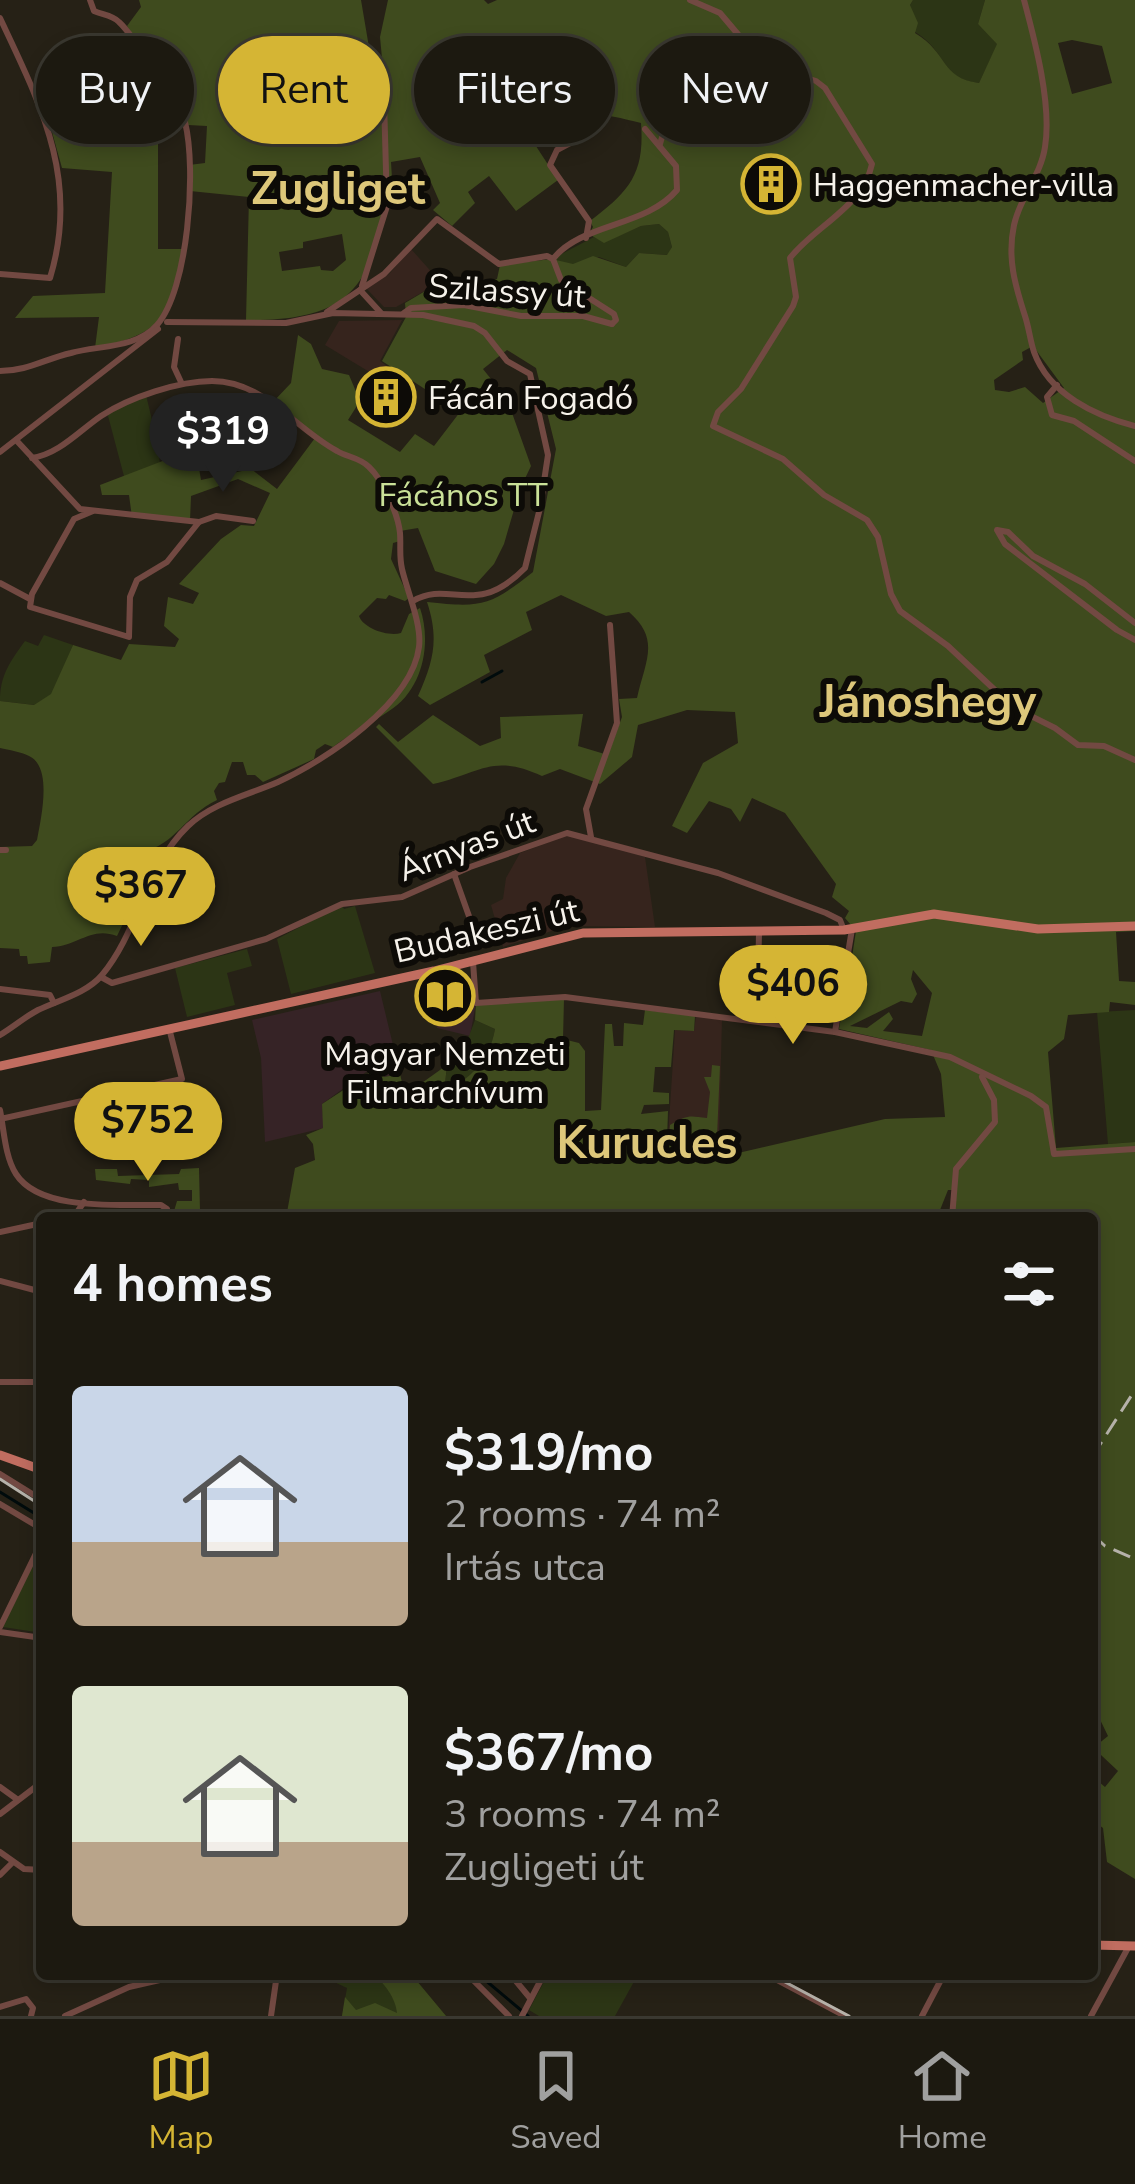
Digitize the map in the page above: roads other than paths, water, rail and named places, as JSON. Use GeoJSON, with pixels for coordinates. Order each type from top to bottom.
{"type":"FeatureCollection","features":[{"type":"Feature","properties":{"kind":"main road","name":"Budakeszi út"},"geometry":{"type":"LineString","coordinates":[[0,1066],[588,933],[848,929],[934,914],[1038,929],[1135,926]]}},
{"type":"Feature","properties":{"kind":"main road"},"geometry":{"type":"LineString","coordinates":[[0,1455],[36,1468]]}},
{"type":"Feature","properties":{"kind":"main road"},"geometry":{"type":"LineString","coordinates":[[1098,1945],[1132,1946]]}},
{"type":"Feature","properties":{"kind":"street"},"geometry":{"type":"LineString","coordinates":[[0,452],[163,322],[188,241],[185,125],[125,29],[111,16],[94,11],[90,0]]}},
{"type":"Feature","properties":{"kind":"street"},"geometry":{"type":"LineString","coordinates":[[691,0],[720,14],[764,65],[817,81],[825,88],[872,164],[850,202],[792,254],[788,266],[794,306],[741,389],[718,412],[713,426],[784,459],[818,491],[867,520],[878,537],[891,594],[900,610],[948,646],[1013,707],[1078,745],[1104,746],[1135,760]]}},
{"type":"Feature","properties":{"kind":"street"},"geometry":{"type":"LineString","coordinates":[[1024,0],[1046,133],[1038,171],[1015,220],[1011,265],[1032,348],[1057,385],[1095,413],[1135,426]]}},
{"type":"Feature","properties":{"kind":"street"},"geometry":{"type":"LineString","coordinates":[[0,18],[50,133],[63,200],[49,278],[0,274]]}},
{"type":"Feature","properties":{"kind":"street"},"geometry":{"type":"LineString","coordinates":[[360,290],[387,206],[385,144]]}},
{"type":"Feature","properties":{"kind":"street","name":"Szilassy út"},"geometry":{"type":"LineString","coordinates":[[568,144],[557,150],[550,165],[589,221],[586,238]]}},
{"type":"Feature","properties":{"kind":"street","name":"Szilassy út"},"geometry":{"type":"LineString","coordinates":[[404,313],[411,308],[464,304],[521,316],[583,316],[614,323],[614,314],[561,280],[553,259],[556,253],[638,218],[672,196],[678,177],[660,144]]}},
{"type":"Feature","properties":{"kind":"street"},"geometry":{"type":"LineString","coordinates":[[324,314],[384,274],[440,218],[499,264],[553,259]]}},
{"type":"Feature","properties":{"kind":"street"},"geometry":{"type":"LineString","coordinates":[[360,290],[381,313]]}},
{"type":"Feature","properties":{"kind":"street"},"geometry":{"type":"LineString","coordinates":[[0,371],[25,370],[73,352],[119,345],[163,322],[286,323],[324,314],[404,313],[461,322],[485,333],[507,361],[530,374],[548,443],[540,508],[525,568],[484,596],[428,594],[413,601]]}},
{"type":"Feature","properties":{"kind":"street"},"geometry":{"type":"LineString","coordinates":[[178,339],[175,367],[181,382]]}},
{"type":"Feature","properties":{"kind":"street"},"geometry":{"type":"LineString","coordinates":[[0,1035],[100,977],[162,858],[189,825],[211,809],[316,760],[399,692],[419,648],[413,601],[401,566],[398,524],[369,466],[318,440],[249,388],[220,381],[181,382],[107,412],[52,452],[32,458]]}},
{"type":"Feature","properties":{"kind":"street"},"geometry":{"type":"LineString","coordinates":[[1057,385],[1048,395],[1052,415],[1074,421],[1135,461]]}},
{"type":"Feature","properties":{"kind":"street"},"geometry":{"type":"LineString","coordinates":[[8,442],[32,458],[77,507],[199,522],[216,517],[253,521]]}},
{"type":"Feature","properties":{"kind":"street"},"geometry":{"type":"LineString","coordinates":[[93,511],[74,519],[30,607],[129,637],[129,606],[137,580],[167,562],[199,522]]}},
{"type":"Feature","properties":{"kind":"street"},"geometry":{"type":"LineString","coordinates":[[1135,623],[1085,584],[1033,556],[1008,532],[998,530],[1005,544],[1135,640]]}},
{"type":"Feature","properties":{"kind":"street"},"geometry":{"type":"LineString","coordinates":[[0,583],[30,599]]}},
{"type":"Feature","properties":{"kind":"street"},"geometry":{"type":"LineString","coordinates":[[591,837],[586,809],[618,711],[610,625]]}},
{"type":"Feature","properties":{"kind":"street","name":"Árnyas út"},"geometry":{"type":"LineString","coordinates":[[100,977],[112,983],[248,945],[342,904],[402,897],[567,833],[737,880],[826,913],[848,929]]}},
{"type":"Feature","properties":{"kind":"street"},"geometry":{"type":"LineString","coordinates":[[454,874],[470,919]]}},
{"type":"Feature","properties":{"kind":"street"},"geometry":{"type":"LineString","coordinates":[[836,1032],[848,929]]}},
{"type":"Feature","properties":{"kind":"street"},"geometry":{"type":"LineString","coordinates":[[757,1021],[759,933]]}},
{"type":"Feature","properties":{"kind":"street"},"geometry":{"type":"LineString","coordinates":[[472,961],[476,1003],[557,997],[836,1032],[933,1052],[1031,1096],[1046,1108],[1054,1154],[1135,1149]]}},
{"type":"Feature","properties":{"kind":"street"},"geometry":{"type":"LineString","coordinates":[[0,989],[47,994],[54,1003]]}},
{"type":"Feature","properties":{"kind":"street"},"geometry":{"type":"LineString","coordinates":[[166,1212],[162,1206],[41,1196],[12,1168],[1,1116],[182,1079],[169,1028]]}},
{"type":"Feature","properties":{"kind":"street"},"geometry":{"type":"LineString","coordinates":[[952,1212],[956,1169],[995,1122],[994,1100],[980,1074]]}},
{"type":"Feature","properties":{"kind":"street"},"geometry":{"type":"LineString","coordinates":[[77,1212],[84,1202]]}},
{"type":"Feature","properties":{"kind":"street"},"geometry":{"type":"LineString","coordinates":[[0,1232],[36,1224]]}},
{"type":"Feature","properties":{"kind":"street"},"geometry":{"type":"LineString","coordinates":[[0,1280],[36,1290]]}},
{"type":"Feature","properties":{"kind":"street"},"geometry":{"type":"LineString","coordinates":[[0,1382],[36,1382]]}},
{"type":"Feature","properties":{"kind":"street"},"geometry":{"type":"LineString","coordinates":[[0,1474],[36,1496]]}},
{"type":"Feature","properties":{"kind":"street"},"geometry":{"type":"LineString","coordinates":[[0,1504],[36,1525]]}},
{"type":"Feature","properties":{"kind":"street"},"geometry":{"type":"LineString","coordinates":[[36,1554],[0,1629],[36,1637]]}},
{"type":"Feature","properties":{"kind":"street"},"geometry":{"type":"LineString","coordinates":[[0,1814],[36,1786]]}},
{"type":"Feature","properties":{"kind":"street"},"geometry":{"type":"LineString","coordinates":[[0,1787],[18,1800]]}},
{"type":"Feature","properties":{"kind":"street"},"geometry":{"type":"LineString","coordinates":[[0,1852],[36,1871]]}},
{"type":"Feature","properties":{"kind":"street"},"geometry":{"type":"LineString","coordinates":[[0,1875],[13,1862]]}},
{"type":"Feature","properties":{"kind":"street"},"geometry":{"type":"LineString","coordinates":[[1091,2016],[1132,1946]]}},
{"type":"Feature","properties":{"kind":"street"},"geometry":{"type":"LineString","coordinates":[[65,2016],[129,1988],[162,1980]]}},
{"type":"Feature","properties":{"kind":"street"},"geometry":{"type":"LineString","coordinates":[[271,2016],[276,1980]]}},
{"type":"Feature","properties":{"kind":"street"},"geometry":{"type":"LineString","coordinates":[[473,1980],[509,2016]]}},
{"type":"Feature","properties":{"kind":"street"},"geometry":{"type":"LineString","coordinates":[[515,1980],[531,1999]]}},
{"type":"Feature","properties":{"kind":"street"},"geometry":{"type":"LineString","coordinates":[[523,2013],[541,1980]]}},
{"type":"Feature","properties":{"kind":"street"},"geometry":{"type":"LineString","coordinates":[[777,1980],[845,2016]]}},
{"type":"Feature","properties":{"kind":"street"},"geometry":{"type":"LineString","coordinates":[[922,2016],[941,1980]]}},
{"type":"Feature","properties":{"kind":"street"},"geometry":{"type":"LineString","coordinates":[[0,2007],[26,1999],[33,2008],[31,2016]]}},
{"type":"Feature","properties":{"kind":"waterway"},"geometry":{"type":"LineString","coordinates":[[482,682],[502,671]]}},
{"type":"Feature","properties":{"kind":"waterway"},"geometry":{"type":"LineString","coordinates":[[0,1492],[36,1514]]}},
{"type":"Feature","properties":{"kind":"waterway"},"geometry":{"type":"LineString","coordinates":[[485,1980],[528,2016]]}},
{"type":"Feature","properties":{"kind":"tram line"},"geometry":{"type":"LineString","coordinates":[[0,1479],[36,1502]]}},
{"type":"Feature","properties":{"kind":"tram line"},"geometry":{"type":"LineString","coordinates":[[781,1980],[849,2016]]}},
{"type":"Feature","properties":{"kind":"railway"},"geometry":{"type":"LineString","coordinates":[[1098,1448],[1135,1390]]}},
{"type":"Feature","properties":{"kind":"railway"},"geometry":{"type":"LineString","coordinates":[[1098,1540],[1135,1559]]}},
{"type":"Feature","properties":{"kind":"place","name":"Haggenmacher-villa"},"geometry":{"type":"Point","coordinates":[771,184]}},
{"type":"Feature","properties":{"kind":"place","name":"Fácán Fogadó"},"geometry":{"type":"Point","coordinates":[386,397]}},
{"type":"Feature","properties":{"kind":"place","name":"Magyar Nemzeti Filmarchívum"},"geometry":{"type":"Point","coordinates":[445,996]}},
{"type":"Feature","properties":{"kind":"district","name":"Zugliget"},"geometry":{"type":"Point","coordinates":[338,188]}},
{"type":"Feature","properties":{"kind":"district","name":"Jánoshegy"},"geometry":{"type":"Point","coordinates":[928,701]}},
{"type":"Feature","properties":{"kind":"district","name":"Kurucles"},"geometry":{"type":"Point","coordinates":[647,1142]}},
{"type":"Feature","properties":{"kind":"park label","name":"Fácános TT"},"geometry":{"type":"Point","coordinates":[463,494]}}]}
